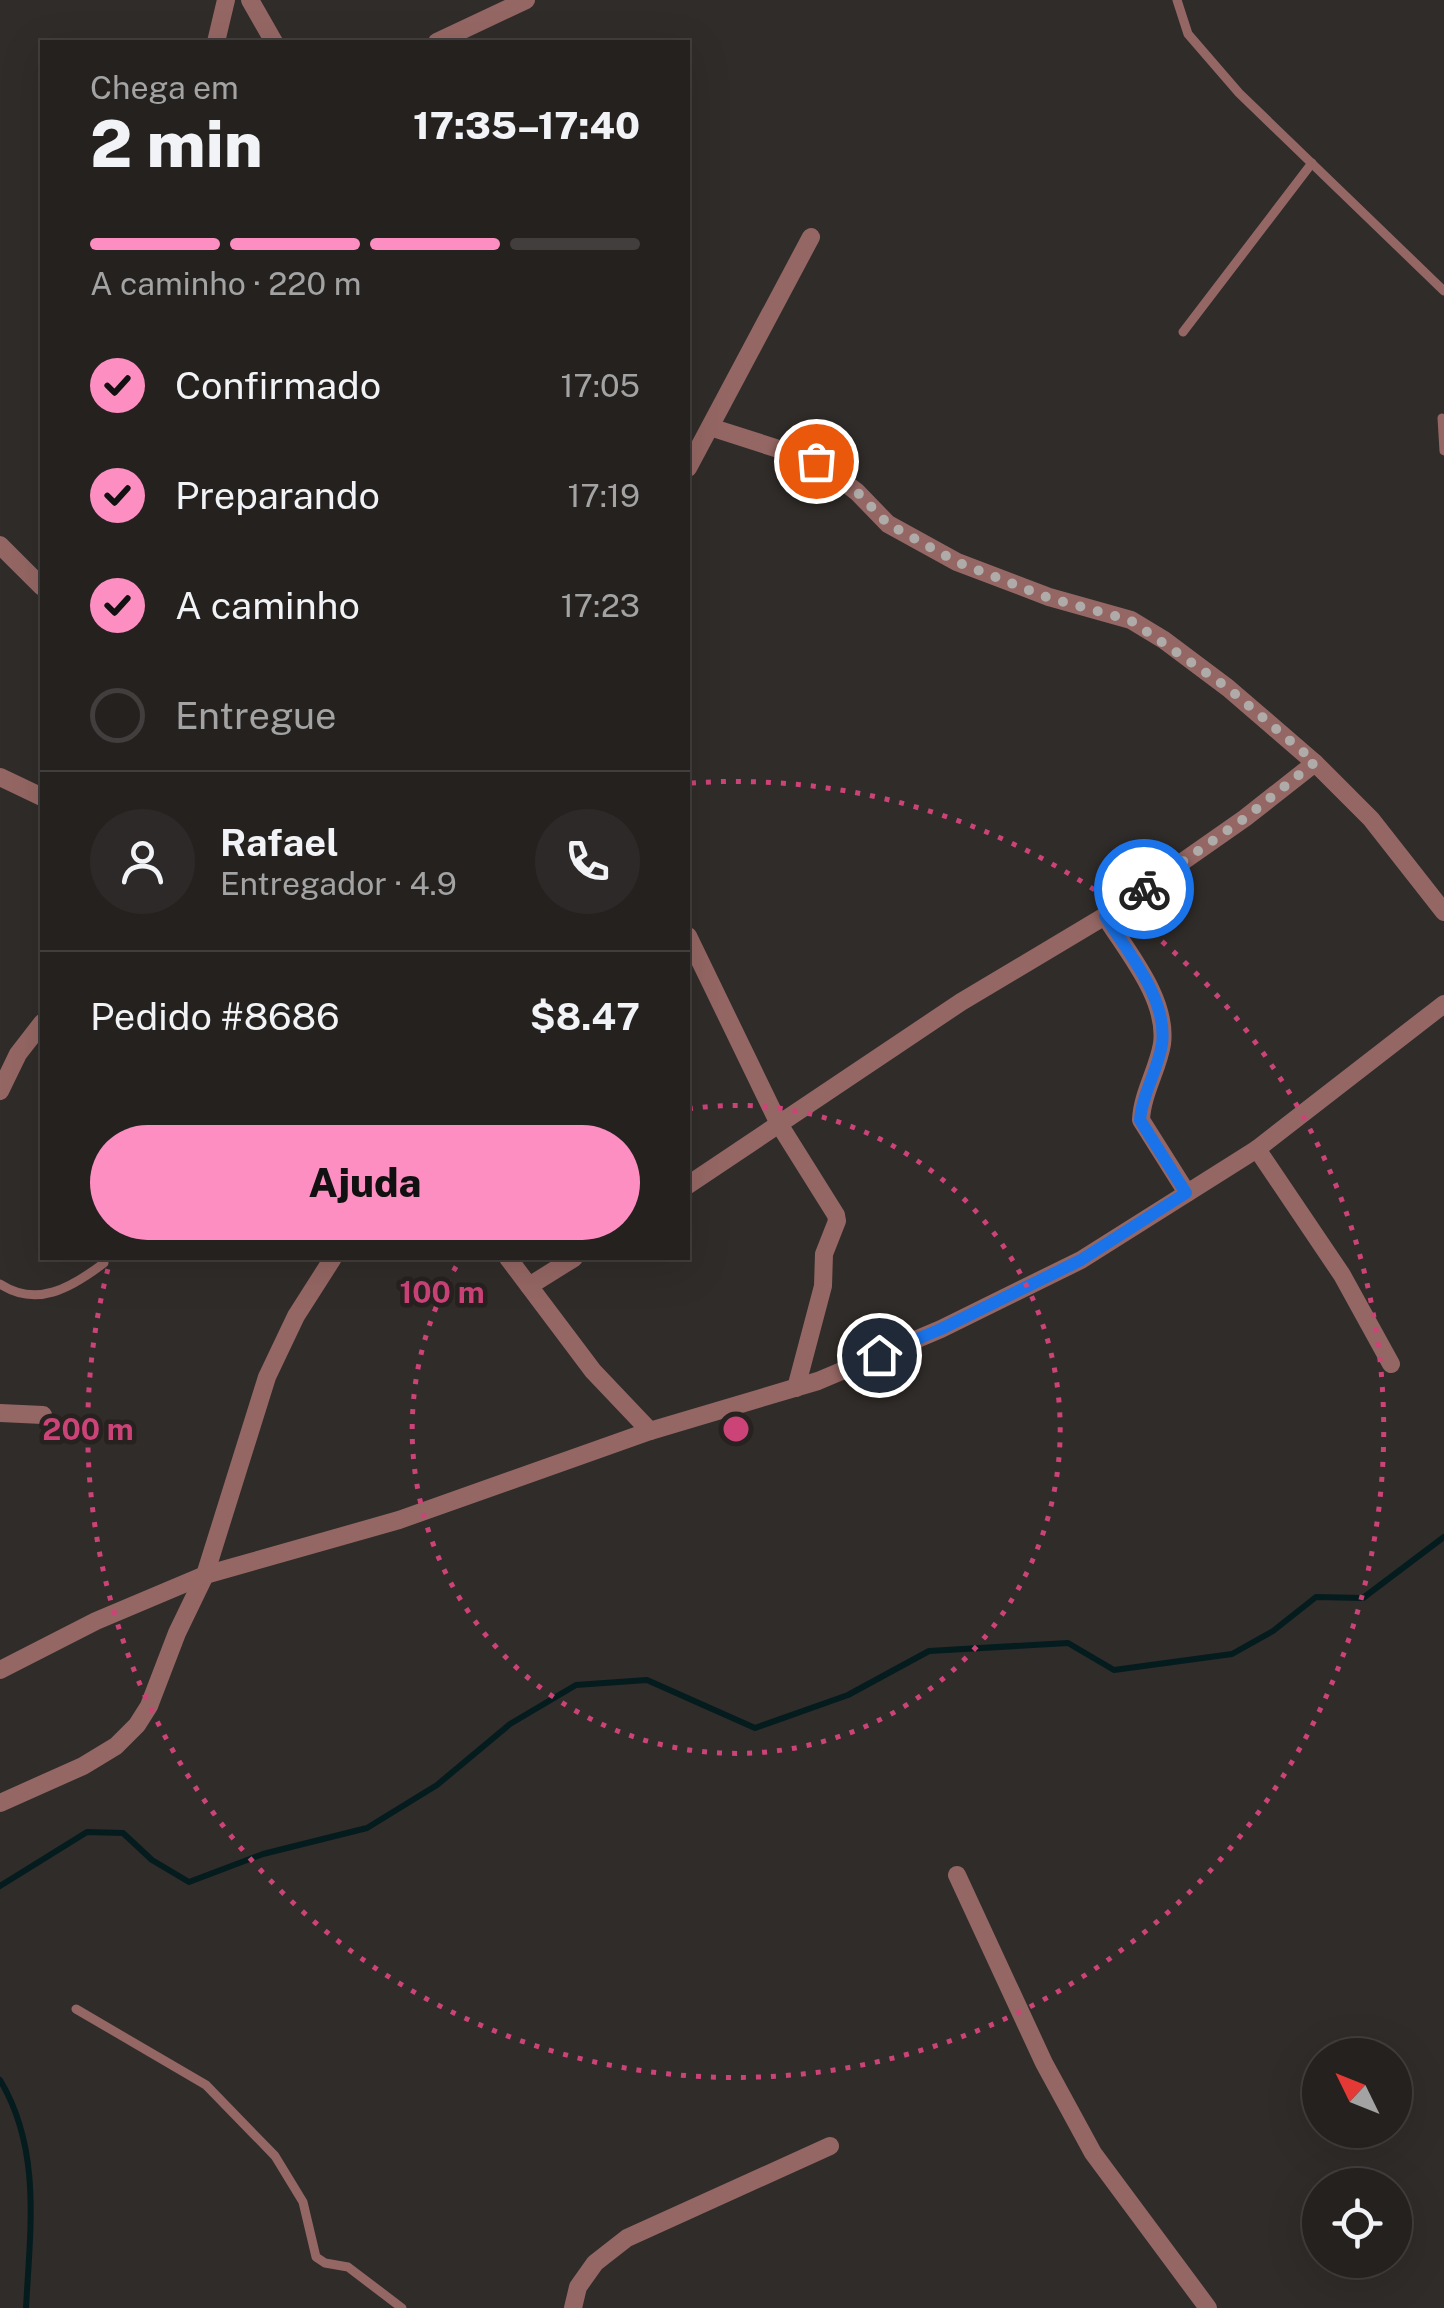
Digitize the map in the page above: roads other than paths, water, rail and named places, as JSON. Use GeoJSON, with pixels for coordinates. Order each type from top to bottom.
{"type":"FeatureCollection","features":[{"type":"Feature","properties":{"kind":"street"},"geometry":{"type":"LineString","coordinates":[[216,40],[226,0]]}},
{"type":"Feature","properties":{"kind":"street"},"geometry":{"type":"LineString","coordinates":[[250,0],[273,40]]}},
{"type":"Feature","properties":{"kind":"street"},"geometry":{"type":"LineString","coordinates":[[441,40],[526,0]]}},
{"type":"Feature","properties":{"kind":"street"},"geometry":{"type":"LineString","coordinates":[[690,464],[811,237]]}},
{"type":"Feature","properties":{"kind":"street"},"geometry":{"type":"LineString","coordinates":[[710,427],[816,461],[857,492],[888,524],[957,562],[1049,598],[1130,620],[1228,688],[1315,762],[1372,819],[1444,912]]}},
{"type":"Feature","properties":{"kind":"street"},"geometry":{"type":"LineString","coordinates":[[0,545],[40,585]]}},
{"type":"Feature","properties":{"kind":"street"},"geometry":{"type":"LineString","coordinates":[[690,1184],[961,1002],[1105,916],[1245,818],[1315,762]]}},
{"type":"Feature","properties":{"kind":"street"},"geometry":{"type":"LineString","coordinates":[[0,777],[40,796]]}},
{"type":"Feature","properties":{"kind":"street"},"geometry":{"type":"LineString","coordinates":[[1105,916],[1161,1015],[1162,1043],[1140,1120],[1186,1193]]}},
{"type":"Feature","properties":{"kind":"street"},"geometry":{"type":"LineString","coordinates":[[690,940],[779,1124],[837,1221],[824,1254],[823,1286],[796,1388]]}},
{"type":"Feature","properties":{"kind":"street"},"geometry":{"type":"LineString","coordinates":[[0,1670],[96,1621],[205,1574],[398,1520],[650,1431],[796,1388],[941,1329],[1063,1268],[1257,1149],[1444,1004]]}},
{"type":"Feature","properties":{"kind":"street"},"geometry":{"type":"LineString","coordinates":[[0,1091],[18,1054],[40,1026]]}},
{"type":"Feature","properties":{"kind":"street"},"geometry":{"type":"LineString","coordinates":[[1257,1149],[1342,1275],[1391,1364]]}},
{"type":"Feature","properties":{"kind":"street"},"geometry":{"type":"LineString","coordinates":[[0,1803],[84,1766],[116,1746],[137,1726],[205,1574],[267,1377],[296,1316],[333,1260]]}},
{"type":"Feature","properties":{"kind":"street"},"geometry":{"type":"LineString","coordinates":[[510,1260],[593,1371],[650,1431]]}},
{"type":"Feature","properties":{"kind":"street"},"geometry":{"type":"LineString","coordinates":[[529,1286],[571,1260]]}},
{"type":"Feature","properties":{"kind":"street"},"geometry":{"type":"LineString","coordinates":[[0,1414],[43,1415]]}},
{"type":"Feature","properties":{"kind":"street"},"geometry":{"type":"LineString","coordinates":[[956,1875],[1044,2063],[1093,2152],[1208,2308]]}},
{"type":"Feature","properties":{"kind":"street"},"geometry":{"type":"LineString","coordinates":[[573,2308],[578,2287],[595,2263],[627,2238],[830,2146]]}},
{"type":"Feature","properties":{"kind":"lane"},"geometry":{"type":"LineString","coordinates":[[1178,0],[1188,34],[1239,92],[1444,291]]}},
{"type":"Feature","properties":{"kind":"lane"},"geometry":{"type":"LineString","coordinates":[[1183,332],[1312,163]]}},
{"type":"Feature","properties":{"kind":"lane"},"geometry":{"type":"LineString","coordinates":[[1442,418],[1444,450]]}},
{"type":"Feature","properties":{"kind":"lane"},"geometry":{"type":"LineString","coordinates":[[0,1284],[14,1293],[45,1296],[104,1264]]}},
{"type":"Feature","properties":{"kind":"lane"},"geometry":{"type":"LineString","coordinates":[[76,2009],[206,2084],[276,2156],[291,2178],[303,2202],[316,2257],[348,2267],[402,2308]]}},
{"type":"Feature","properties":{"kind":"waterway"},"geometry":{"type":"LineString","coordinates":[[0,1886],[87,1832],[123,1833],[152,1860],[189,1882],[263,1854],[367,1828],[437,1785],[510,1724],[576,1685],[647,1680],[755,1728],[848,1695],[929,1651],[1068,1643],[1114,1670],[1232,1654],[1273,1631],[1316,1597],[1363,1598],[1444,1537]]}},
{"type":"Feature","properties":{"kind":"waterway"},"geometry":{"type":"LineString","coordinates":[[0,2080],[13,2107],[28,2162],[31,2220],[26,2308]]}}]}
